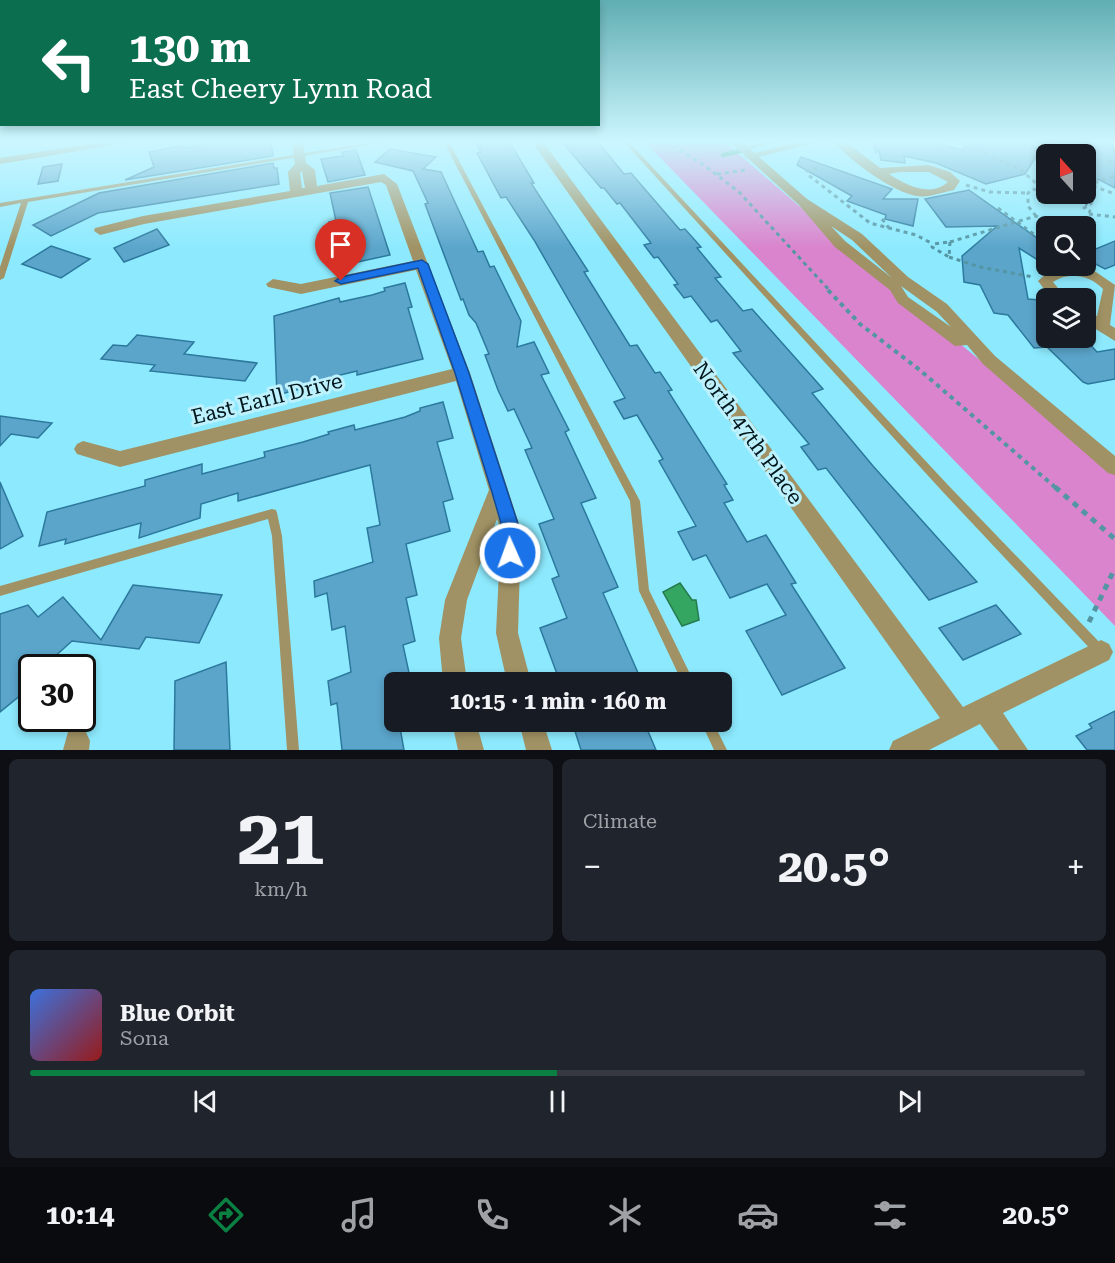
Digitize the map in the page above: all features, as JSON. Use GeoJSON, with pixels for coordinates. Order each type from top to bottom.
{"type":"FeatureCollection","features":[{"type":"Feature","properties":{"kind":"street"},"geometry":{"type":"LineString","coordinates":[[294,177],[296,193]]}},
{"type":"Feature","properties":{"kind":"street"},"geometry":{"type":"LineString","coordinates":[[310,177],[311,190]]}},
{"type":"Feature","properties":{"kind":"street","name":"North 47th Place"},"geometry":{"type":"LineString","coordinates":[[562,177],[959,723]]}},
{"type":"Feature","properties":{"kind":"street"},"geometry":{"type":"LineString","coordinates":[[774,177],[803,202],[840,244],[888,280],[911,306],[973,352],[989,360],[1112,461]]}},
{"type":"Feature","properties":{"kind":"street"},"geometry":{"type":"LineString","coordinates":[[890,177],[917,194],[950,187],[954,181],[950,177]]}},
{"type":"Feature","properties":{"kind":"street"},"geometry":{"type":"LineString","coordinates":[[100,231],[143,220],[384,178],[391,184],[462,373],[511,530],[507,633],[517,672]]}},
{"type":"Feature","properties":{"kind":"street"},"geometry":{"type":"LineString","coordinates":[[273,284],[301,289],[422,264]]}},
{"type":"Feature","properties":{"kind":"street"},"geometry":{"type":"LineString","coordinates":[[1048,288],[1046,280],[1050,276],[1072,270],[1091,274],[1105,282],[1110,288],[1102,326]]}},
{"type":"Feature","properties":{"kind":"street"},"geometry":{"type":"LineString","coordinates":[[1096,322],[1115,336]]}},
{"type":"Feature","properties":{"kind":"street","name":"East Earll Drive"},"geometry":{"type":"LineString","coordinates":[[83,449],[120,459],[462,373]]}},
{"type":"Feature","properties":{"kind":"street"},"geometry":{"type":"LineString","coordinates":[[454,672],[450,638],[456,600],[499,489]]}},
{"type":"Feature","properties":{"kind":"street"},"geometry":{"type":"LineString","coordinates":[[902,750],[1101,652]]}},
{"type":"Feature","properties":{"kind":"street"},"geometry":{"type":"LineString","coordinates":[[985,710],[1015,750]]}},
{"type":"Feature","properties":{"kind":"street"},"geometry":{"type":"LineString","coordinates":[[466,732],[471,750]]}},
{"type":"Feature","properties":{"kind":"street"},"geometry":{"type":"LineString","coordinates":[[534,732],[539,750]]}},
{"type":"Feature","properties":{"kind":"lane"},"geometry":{"type":"LineString","coordinates":[[0,205],[186,177]]}},
{"type":"Feature","properties":{"kind":"lane"},"geometry":{"type":"LineString","coordinates":[[465,177],[627,484],[634,501],[644,591],[683,672]]}},
{"type":"Feature","properties":{"kind":"lane"},"geometry":{"type":"LineString","coordinates":[[658,177],[945,488],[1101,652]]}},
{"type":"Feature","properties":{"kind":"lane"},"geometry":{"type":"LineString","coordinates":[[0,278],[25,201]]}},
{"type":"Feature","properties":{"kind":"lane"},"geometry":{"type":"LineString","coordinates":[[0,591],[272,513],[277,536],[293,750]]}},
{"type":"Feature","properties":{"kind":"lane"},"geometry":{"type":"LineString","coordinates":[[712,732],[721,750]]}},
{"type":"Feature","properties":{"kind":"path"},"geometry":{"type":"LineString","coordinates":[[721,177],[740,192],[860,324],[921,371],[1115,539]]}},
{"type":"Feature","properties":{"kind":"path"},"geometry":{"type":"LineString","coordinates":[[811,177],[870,223],[916,235],[933,244],[950,242],[1036,216],[1028,206],[1028,193]]}},
{"type":"Feature","properties":{"kind":"path"},"geometry":{"type":"LineString","coordinates":[[960,183],[990,192],[1028,193],[1032,189],[1046,192],[1029,177]]}},
{"type":"Feature","properties":{"kind":"path"},"geometry":{"type":"LineString","coordinates":[[1098,181],[1112,177]]}},
{"type":"Feature","properties":{"kind":"path"},"geometry":{"type":"LineString","coordinates":[[1096,187],[1115,194]]}},
{"type":"Feature","properties":{"kind":"path"},"geometry":{"type":"LineString","coordinates":[[1091,204],[1084,208],[1090,211],[1089,214],[1115,217]]}},
{"type":"Feature","properties":{"kind":"path"},"geometry":{"type":"LineString","coordinates":[[998,208],[1036,236]]}},
{"type":"Feature","properties":{"kind":"path"},"geometry":{"type":"LineString","coordinates":[[882,219],[889,228]]}},
{"type":"Feature","properties":{"kind":"path"},"geometry":{"type":"LineString","coordinates":[[949,258],[950,242]]}},
{"type":"Feature","properties":{"kind":"path"},"geometry":{"type":"LineString","coordinates":[[933,244],[932,247],[939,254],[949,258],[1046,280]]}},
{"type":"Feature","properties":{"kind":"path"},"geometry":{"type":"LineString","coordinates":[[1084,633],[1115,568]]}},
{"type":"Feature","properties":{"kind":"shaded area"},"geometry":{"type":"Polygon","coordinates":[[[679,177],[765,177],[942,329],[1115,471],[1115,626],[679,177]]]}},
{"type":"Feature","properties":{"kind":"shaded area"},"geometry":{"type":"Polygon","coordinates":[[[680,583],[692,600],[696,600],[699,620],[682,626],[663,592],[680,583]]]}},
{"type":"Feature","properties":{"kind":"building"},"geometry":{"type":"Polygon","coordinates":[[[40,177],[59,177],[58,181],[38,184],[40,177]]]}},
{"type":"Feature","properties":{"kind":"building"},"geometry":{"type":"Polygon","coordinates":[[[192,177],[278,177],[279,184],[98,213],[51,236],[33,225],[99,193],[192,177]]]}},
{"type":"Feature","properties":{"kind":"building"},"geometry":{"type":"Polygon","coordinates":[[[326,177],[354,177],[328,182],[326,177]]]}},
{"type":"Feature","properties":{"kind":"building"},"geometry":{"type":"Polygon","coordinates":[[[416,177],[443,177],[478,252],[483,251],[490,267],[494,266],[521,321],[517,347],[534,342],[549,373],[541,375],[569,430],[565,432],[596,498],[581,503],[618,587],[603,593],[638,672],[556,672],[540,628],[567,618],[552,579],[559,576],[539,524],[554,519],[525,450],[532,448],[514,409],[508,411],[498,390],[485,355],[489,354],[476,323],[469,315],[463,299],[461,300],[425,204],[428,203],[416,177]]]}},
{"type":"Feature","properties":{"kind":"building"},"geometry":{"type":"Polygon","coordinates":[[[490,177],[530,177],[534,183],[531,183],[588,271],[584,272],[630,346],[637,345],[655,373],[660,372],[672,390],[668,391],[727,484],[724,485],[733,500],[724,503],[747,542],[766,535],[796,583],[791,584],[845,668],[782,695],[746,631],[786,615],[767,584],[730,598],[706,555],[693,560],[678,532],[696,526],[659,461],[663,459],[637,415],[624,419],[614,402],[625,398],[534,240],[506,197],[501,198],[490,177]]]}},
{"type":"Feature","properties":{"kind":"building"},"geometry":{"type":"Polygon","coordinates":[[[592,177],[634,177],[680,230],[685,229],[701,247],[697,248],[721,277],[715,278],[743,311],[752,309],[823,389],[812,393],[873,466],[977,582],[929,600],[826,468],[818,470],[801,447],[809,444],[733,353],[741,351],[717,320],[711,322],[691,296],[684,298],[674,285],[678,284],[658,257],[654,258],[644,245],[651,243],[620,203],[617,204],[604,188],[601,188],[592,177]]]}},
{"type":"Feature","properties":{"kind":"building"},"geometry":{"type":"Polygon","coordinates":[[[818,177],[858,177],[892,189],[883,199],[918,199],[913,226],[885,219],[886,215],[847,201],[852,196],[818,177]]]}},
{"type":"Feature","properties":{"kind":"building"},"geometry":{"type":"Polygon","coordinates":[[[969,177],[1013,177],[986,184],[969,177]]]}},
{"type":"Feature","properties":{"kind":"building"},"geometry":{"type":"Polygon","coordinates":[[[1096,177],[1115,177],[1115,188],[1098,179],[1096,184],[1096,177]]]}},
{"type":"Feature","properties":{"kind":"building"},"geometry":{"type":"Polygon","coordinates":[[[368,187],[390,255],[339,266],[329,222],[336,221],[330,193],[368,187]]]}},
{"type":"Feature","properties":{"kind":"building"},"geometry":{"type":"Polygon","coordinates":[[[969,190],[1036,237],[1036,259],[1019,248],[1028,299],[1036,300],[1036,348],[1008,315],[994,313],[980,285],[964,282],[962,256],[997,226],[946,227],[925,199],[969,190]]]}},
{"type":"Feature","properties":{"kind":"building"},"geometry":{"type":"Polygon","coordinates":[[[157,229],[169,245],[124,262],[114,248],[157,229]]]}},
{"type":"Feature","properties":{"kind":"building"},"geometry":{"type":"Polygon","coordinates":[[[1115,241],[1115,265],[1105,269],[1096,264],[1096,249],[1115,241]]]}},
{"type":"Feature","properties":{"kind":"building"},"geometry":{"type":"Polygon","coordinates":[[[51,246],[90,259],[61,278],[22,264],[51,246]]]}},
{"type":"Feature","properties":{"kind":"building"},"geometry":{"type":"Polygon","coordinates":[[[405,283],[412,307],[408,308],[423,359],[357,375],[357,371],[307,383],[308,387],[277,395],[274,316],[339,298],[340,302],[372,295],[385,291],[384,288],[405,283]]]}},
{"type":"Feature","properties":{"kind":"building"},"geometry":{"type":"Polygon","coordinates":[[[137,335],[194,342],[184,354],[257,363],[245,381],[150,371],[155,365],[101,359],[113,345],[127,346],[137,335]]]}},
{"type":"Feature","properties":{"kind":"building"},"geometry":{"type":"Polygon","coordinates":[[[1048,348],[1093,348],[1097,352],[1115,349],[1115,379],[1088,384],[1083,382],[1048,348]]]}},
{"type":"Feature","properties":{"kind":"building"},"geometry":{"type":"Polygon","coordinates":[[[443,402],[453,438],[437,442],[453,499],[443,502],[450,531],[406,544],[417,595],[406,598],[415,641],[403,645],[409,672],[384,672],[384,732],[401,732],[404,750],[342,750],[337,703],[331,705],[328,681],[351,672],[345,626],[332,630],[327,593],[315,597],[314,581],[373,562],[367,528],[380,525],[370,465],[238,501],[238,493],[201,504],[200,518],[139,538],[141,523],[65,544],[66,539],[39,546],[47,512],[145,486],[145,480],[202,464],[202,474],[265,457],[264,452],[354,425],[355,430],[405,417],[420,411],[420,408],[443,402]]]}},
{"type":"Feature","properties":{"kind":"building"},"geometry":{"type":"Polygon","coordinates":[[[0,416],[52,423],[38,438],[11,434],[0,446],[0,416]]]}},
{"type":"Feature","properties":{"kind":"building"},"geometry":{"type":"Polygon","coordinates":[[[0,482],[23,536],[0,549],[0,482]]]}},
{"type":"Feature","properties":{"kind":"building"},"geometry":{"type":"Polygon","coordinates":[[[133,585],[222,595],[199,643],[146,637],[139,649],[72,641],[58,654],[18,654],[18,697],[0,712],[0,614],[28,605],[38,617],[63,597],[101,640],[133,585]]]}},
{"type":"Feature","properties":{"kind":"building"},"geometry":{"type":"Polygon","coordinates":[[[996,605],[1021,634],[963,660],[939,628],[996,605]]]}},
{"type":"Feature","properties":{"kind":"building"},"geometry":{"type":"Polygon","coordinates":[[[226,662],[230,750],[174,750],[175,681],[226,662]]]}},
{"type":"Feature","properties":{"kind":"building"},"geometry":{"type":"Polygon","coordinates":[[[1115,711],[1115,750],[1087,750],[1076,736],[1092,728],[1089,724],[1115,711]]]}},
{"type":"Feature","properties":{"kind":"building"},"geometry":{"type":"Polygon","coordinates":[[[575,732],[648,732],[656,750],[581,750],[575,732]]]}},
{"type":"Feature","properties":{"kind":"route"},"geometry":{"type":"LineString","coordinates":[[341,281],[422,264],[462,373],[499,489],[511,530],[510,553]]}}]}
